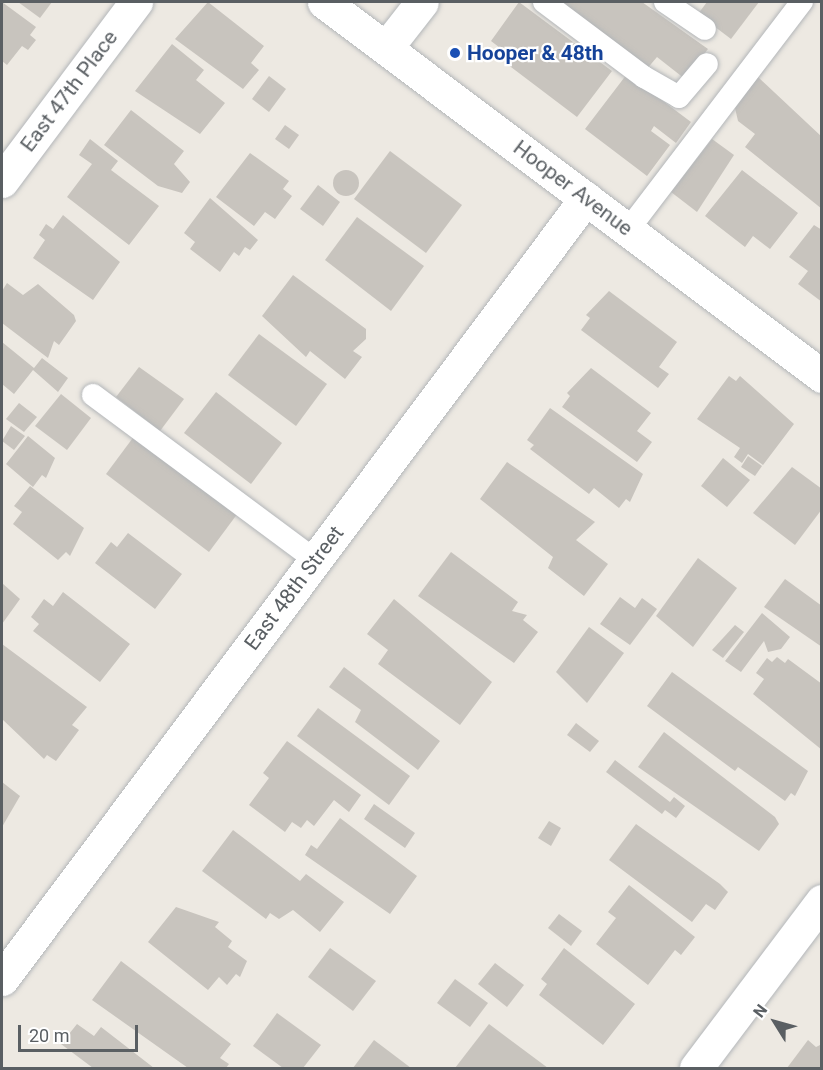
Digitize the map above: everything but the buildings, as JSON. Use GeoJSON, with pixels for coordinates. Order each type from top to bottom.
{"type":"FeatureCollection","features":[{"type":"Feature","properties":{"kind":"street","name":"East 47th Place"},"geometry":{"type":"LineString","coordinates":[[2,181],[136,2]]}},
{"type":"Feature","properties":{"kind":"street","name":"Hooper Avenue"},"geometry":{"type":"LineString","coordinates":[[324,2],[822,376]]}},
{"type":"Feature","properties":{"kind":"street"},"geometry":{"type":"LineString","coordinates":[[386,48],[422,2]]}},
{"type":"Feature","properties":{"kind":"street","name":"East 48th Street"},"geometry":{"type":"LineString","coordinates":[[2,979],[586,198]]}},
{"type":"Feature","properties":{"kind":"street"},"geometry":{"type":"LineString","coordinates":[[696,1068],[822,901]]}},
{"type":"Feature","properties":{"kind":"lane"},"geometry":{"type":"LineString","coordinates":[[544,2],[644,77],[679,97],[707,64]]}},
{"type":"Feature","properties":{"kind":"lane"},"geometry":{"type":"LineString","coordinates":[[665,2],[705,29]]}},
{"type":"Feature","properties":{"kind":"lane"},"geometry":{"type":"LineString","coordinates":[[628,230],[802,2]]}},
{"type":"Feature","properties":{"kind":"lane"},"geometry":{"type":"LineString","coordinates":[[93,395],[315,560]]}},
{"type":"Feature","properties":{"kind":"place","name":"Hooper & 48th"},"geometry":{"type":"Point","coordinates":[455,53]}}]}
